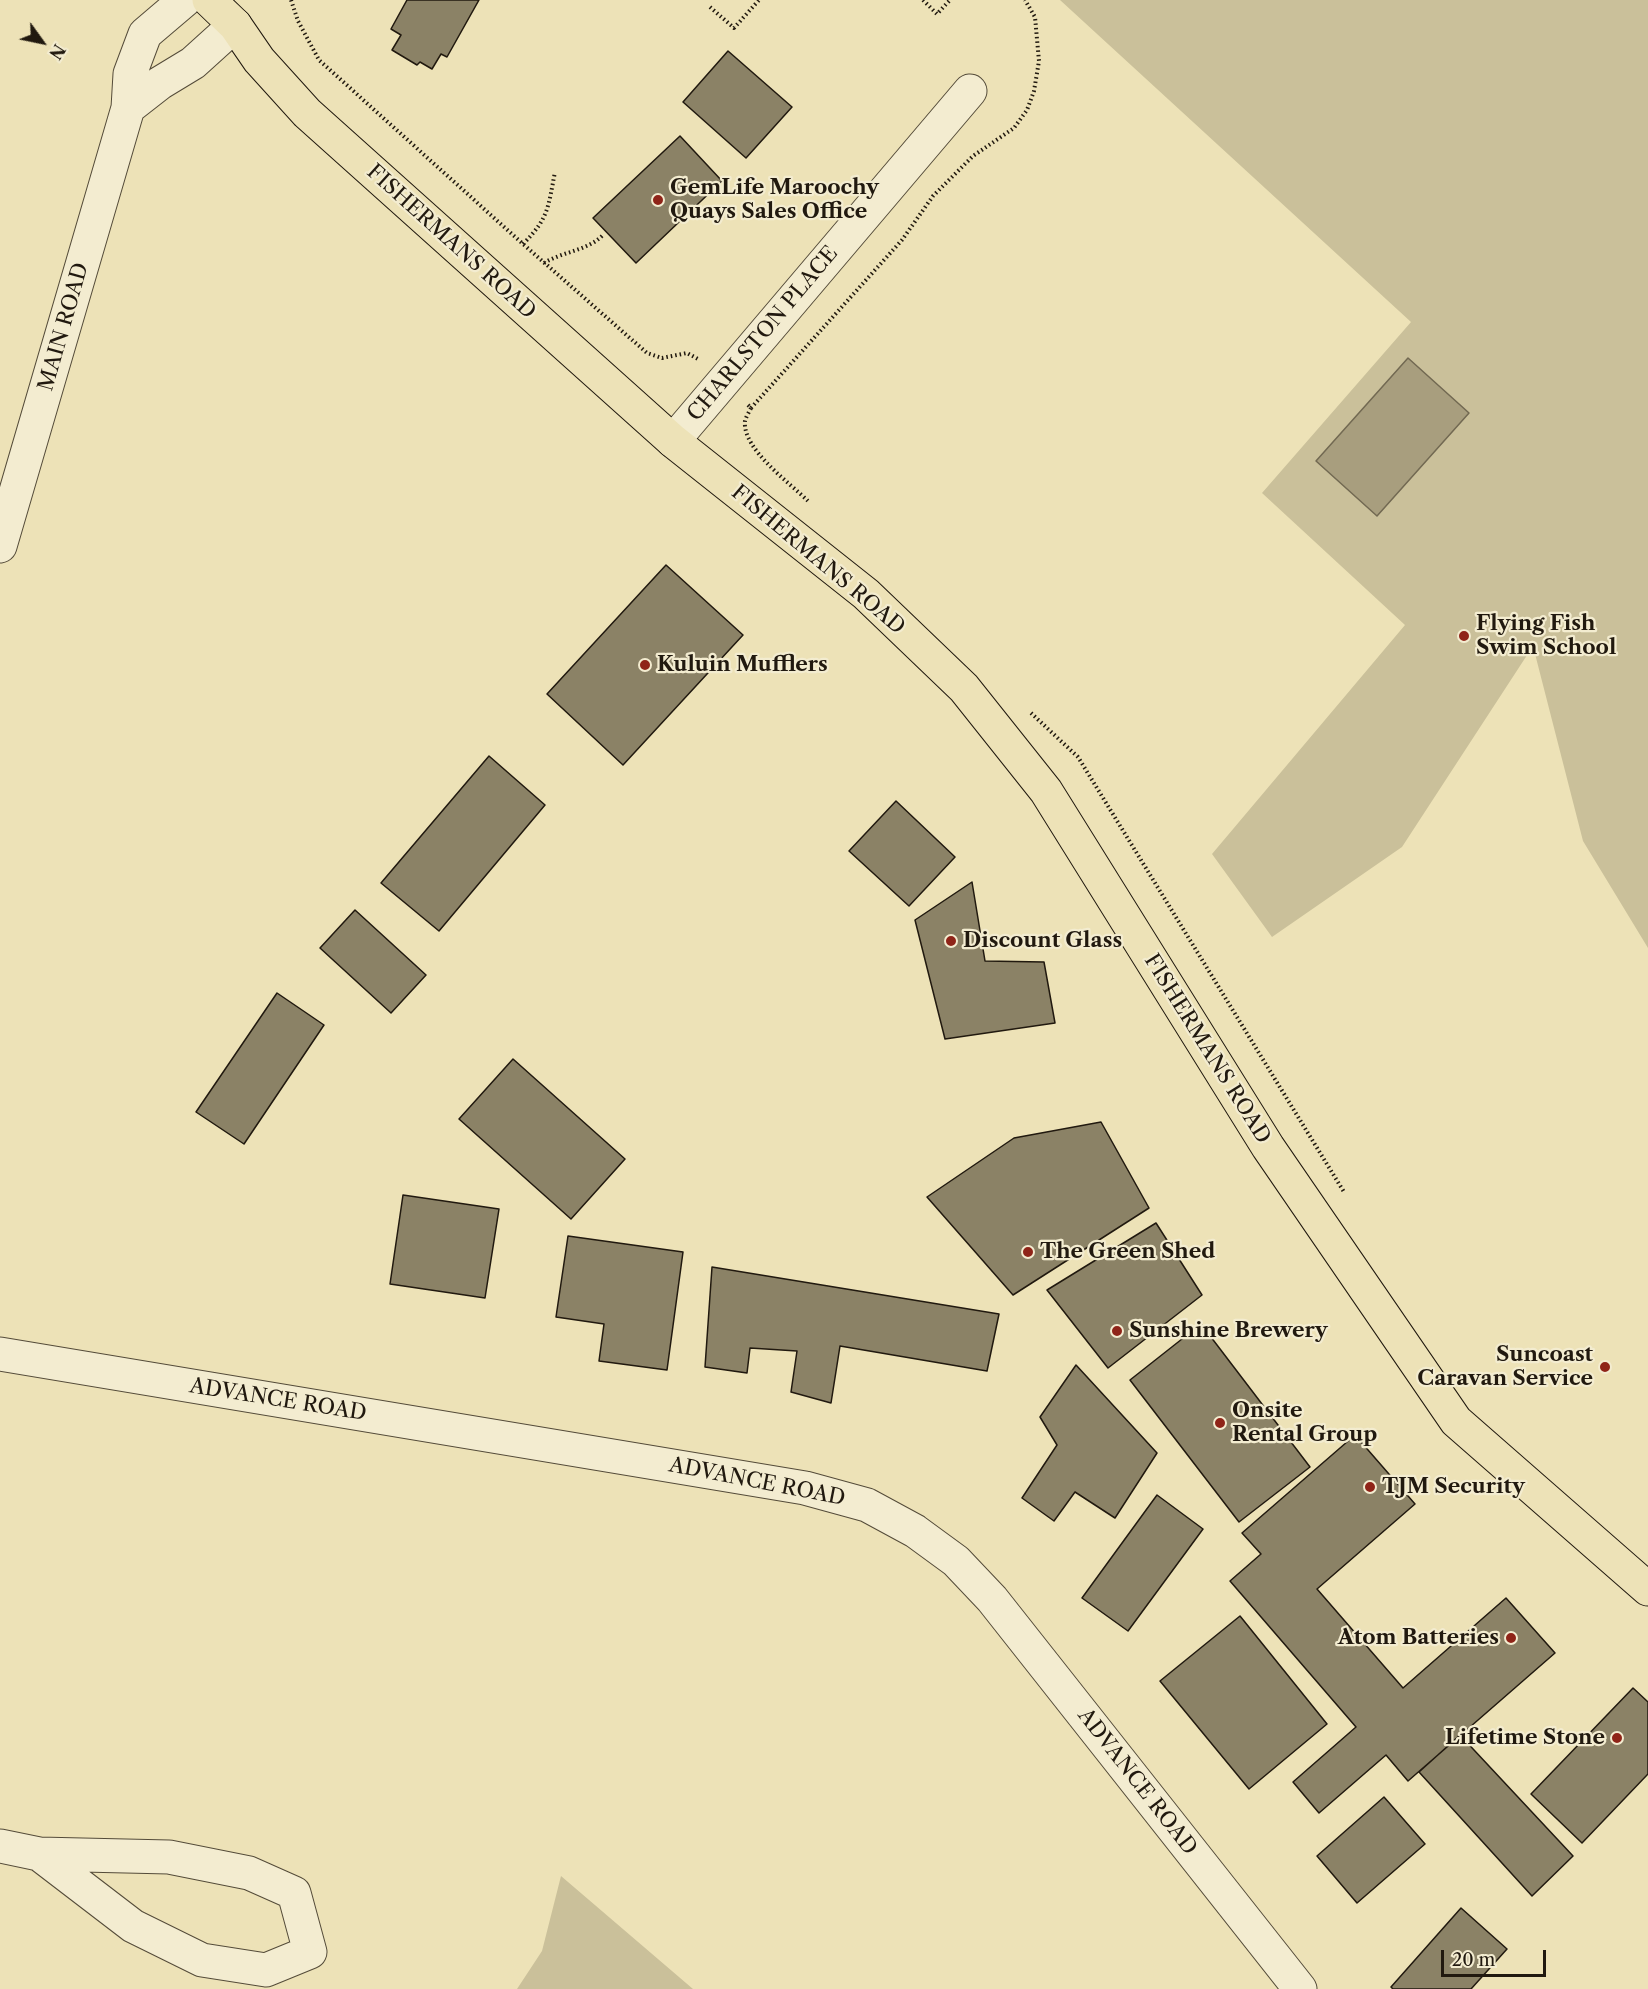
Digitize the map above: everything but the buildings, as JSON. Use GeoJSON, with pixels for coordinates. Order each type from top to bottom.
{"type":"FeatureCollection","features":[{"type":"Feature","properties":{"kind":"main road"},"geometry":{"type":"LineString","coordinates":[[209,0],[237,12]]}},
{"type":"Feature","properties":{"kind":"main road","name":"FISHERMANS ROAD"},"geometry":{"type":"LineString","coordinates":[[237,12],[259,60],[307,113],[673,441],[866,594],[964,688],[1046,791],[1268,1147],[1456,1421],[1648,1589]]}},
{"type":"Feature","properties":{"kind":"street","name":"MAIN ROAD"},"geometry":{"type":"LineString","coordinates":[[0,546],[128,108],[130,74],[146,34],[185,0]]}},
{"type":"Feature","properties":{"kind":"street"},"geometry":{"type":"LineString","coordinates":[[128,108],[160,83],[193,63],[237,12]]}},
{"type":"Feature","properties":{"kind":"street","name":"CHARLSTON PLACE"},"geometry":{"type":"LineString","coordinates":[[673,441],[970,91]]}},
{"type":"Feature","properties":{"kind":"street","name":"ADVANCE ROAD"},"geometry":{"type":"LineString","coordinates":[[0,1354],[805,1488],[867,1505],[915,1531],[956,1561],[992,1599],[1300,1989]]}},
{"type":"Feature","properties":{"kind":"street"},"geometry":{"type":"LineString","coordinates":[[0,1846],[39,1854],[169,1857],[249,1874],[294,1893],[310,1952],[266,1970],[202,1960],[133,1926],[39,1854]]}},
{"type":"Feature","properties":{"kind":"path"},"geometry":{"type":"LineString","coordinates":[[710,7],[734,28],[759,0]]}},
{"type":"Feature","properties":{"kind":"path"},"geometry":{"type":"LineString","coordinates":[[923,0],[937,14],[950,0]]}},
{"type":"Feature","properties":{"kind":"path"},"geometry":{"type":"LineString","coordinates":[[752,408],[902,240],[933,196],[973,156],[1014,128],[1027,110],[1034,91],[1039,61],[1035,17],[1025,0]]}},
{"type":"Feature","properties":{"kind":"path"},"geometry":{"type":"LineString","coordinates":[[523,244],[535,233],[546,217],[555,172]]}},
{"type":"Feature","properties":{"kind":"path"},"geometry":{"type":"LineString","coordinates":[[544,263],[559,254],[595,243],[603,236]]}},
{"type":"Feature","properties":{"kind":"shaded area"},"geometry":{"type":"Polygon","coordinates":[[[1060,0],[1648,0],[1648,948],[1583,841],[1533,646],[1402,847],[1272,937],[1212,854],[1405,625],[1262,493],[1411,322],[1060,0]]]}},
{"type":"Feature","properties":{"kind":"shaded area"},"geometry":{"type":"Polygon","coordinates":[[[1408,358],[1469,413],[1377,516],[1316,461],[1408,358]]]}},
{"type":"Feature","properties":{"kind":"shaded area"},"geometry":{"type":"Polygon","coordinates":[[[561,1876],[693,1989],[517,1989],[542,1951],[561,1876]]]}},
{"type":"Feature","properties":{"kind":"place","name":"GemLife Maroochy Quays Sales Office"},"geometry":{"type":"Point","coordinates":[658,200]}},
{"type":"Feature","properties":{"kind":"place","name":"Flying Fish Swim School"},"geometry":{"type":"Point","coordinates":[1464,636]}},
{"type":"Feature","properties":{"kind":"place","name":"Kuluin Mufflers"},"geometry":{"type":"Point","coordinates":[645,665]}},
{"type":"Feature","properties":{"kind":"place","name":"Discount Glass"},"geometry":{"type":"Point","coordinates":[951,941]}},
{"type":"Feature","properties":{"kind":"place","name":"The Green Shed"},"geometry":{"type":"Point","coordinates":[1028,1252]}},
{"type":"Feature","properties":{"kind":"place","name":"Sunshine Brewery"},"geometry":{"type":"Point","coordinates":[1117,1331]}},
{"type":"Feature","properties":{"kind":"place","name":"Suncoast Caravan Service"},"geometry":{"type":"Point","coordinates":[1605,1367]}},
{"type":"Feature","properties":{"kind":"place","name":"Onsite Rental Group"},"geometry":{"type":"Point","coordinates":[1220,1423]}},
{"type":"Feature","properties":{"kind":"place","name":"TJM Security"},"geometry":{"type":"Point","coordinates":[1370,1487]}},
{"type":"Feature","properties":{"kind":"place","name":"Atom Batteries"},"geometry":{"type":"Point","coordinates":[1511,1638]}},
{"type":"Feature","properties":{"kind":"place","name":"Lifetime Stone"},"geometry":{"type":"Point","coordinates":[1617,1738]}}]}
